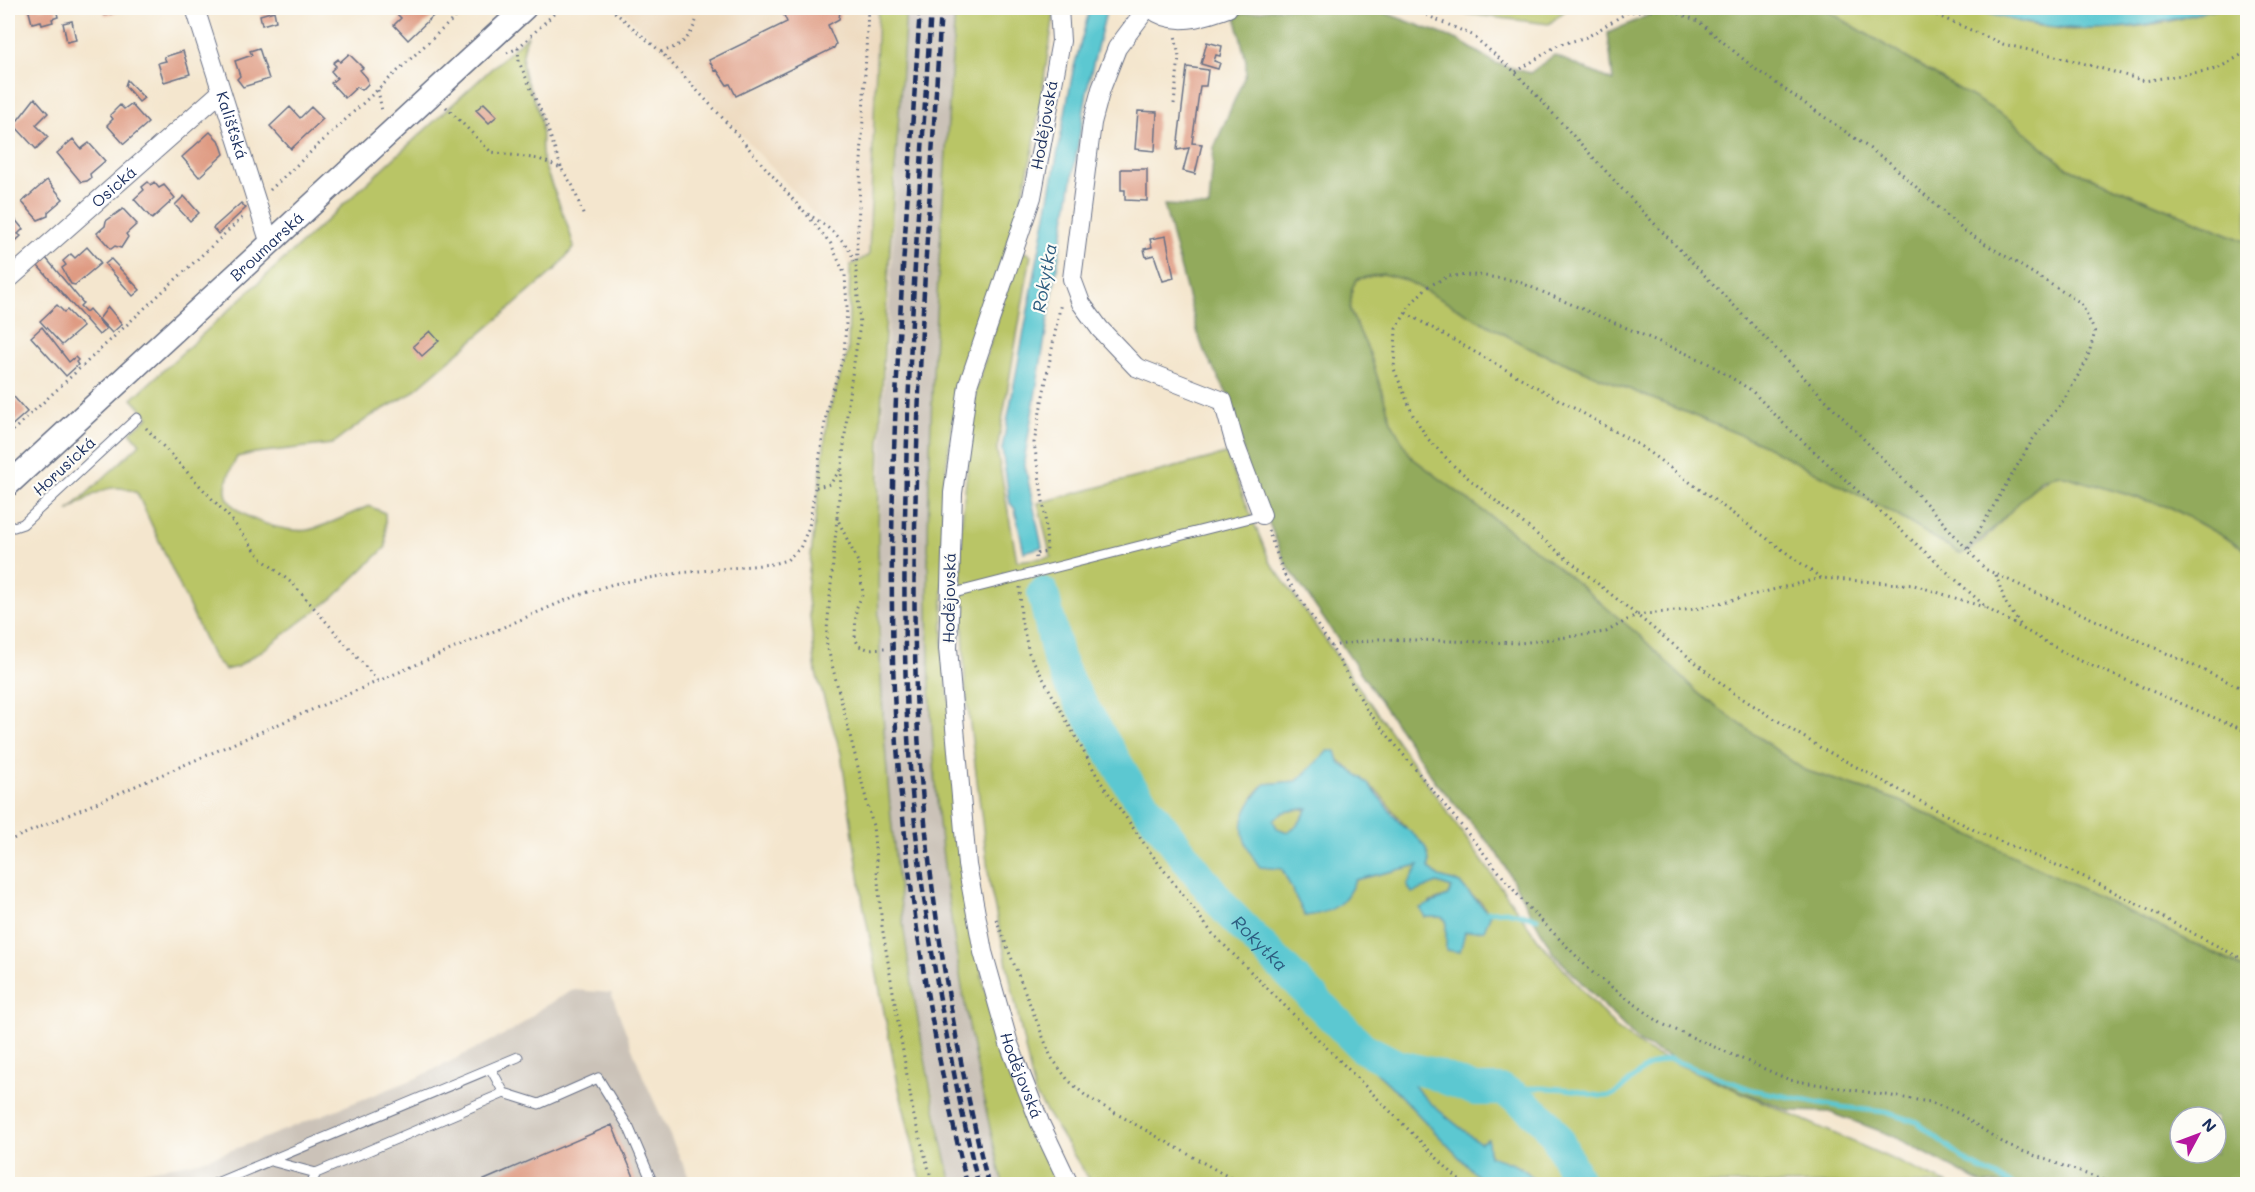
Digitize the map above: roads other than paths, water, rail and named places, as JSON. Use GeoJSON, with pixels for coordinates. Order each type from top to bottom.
{"type":"FeatureCollection","features":[{"type":"Feature","properties":{"kind":"street","name":"Kališťská"},"geometry":{"type":"LineString","coordinates":[[195,8],[255,205],[270,244]]}},
{"type":"Feature","properties":{"kind":"street","name":"Broumarská"},"geometry":{"type":"LineString","coordinates":[[8,485],[525,8]]}},
{"type":"Feature","properties":{"kind":"street","name":"Hodějovská"},"geometry":{"type":"LineString","coordinates":[[1059,8],[1061,40],[1032,197],[968,385],[952,493],[948,648],[967,865],[983,952],[1009,1044],[1040,1123],[1069,1185]]}},
{"type":"Feature","properties":{"kind":"street"},"geometry":{"type":"LineString","coordinates":[[1228,8],[1195,18],[1173,21],[1148,8],[1117,48],[1101,89],[1092,123],[1071,279],[1081,303],[1100,329],[1137,368],[1223,401],[1235,444],[1262,515]]}},
{"type":"Feature","properties":{"kind":"street","name":"Osická"},"geometry":{"type":"LineString","coordinates":[[8,280],[221,92]]}},
{"type":"Feature","properties":{"kind":"lane","name":"Horusická"},"geometry":{"type":"LineString","coordinates":[[8,524],[14,527],[23,524],[137,418]]}},
{"type":"Feature","properties":{"kind":"lane"},"geometry":{"type":"LineString","coordinates":[[950,594],[1262,515]]}},
{"type":"Feature","properties":{"kind":"lane"},"geometry":{"type":"LineString","coordinates":[[214,1185],[518,1057]]}},
{"type":"Feature","properties":{"kind":"lane"},"geometry":{"type":"LineString","coordinates":[[491,1069],[504,1093]]}},
{"type":"Feature","properties":{"kind":"lane"},"geometry":{"type":"LineString","coordinates":[[271,1161],[316,1173],[504,1093],[539,1104],[598,1078],[629,1128],[653,1185]]}},
{"type":"Feature","properties":{"kind":"lane"},"geometry":{"type":"LineString","coordinates":[[311,1185],[316,1173]]}},
{"type":"Feature","properties":{"kind":"water"},"geometry":{"type":"Polygon","coordinates":[[[1090,8],[1107,8],[1089,80],[1024,461],[1042,547],[1024,552],[1015,509],[1010,503],[1002,449],[1073,71],[1090,8]]]}},
{"type":"Feature","properties":{"kind":"water"},"geometry":{"type":"Polygon","coordinates":[[[1968,8],[2217,8],[2165,21],[2088,29],[2036,25],[1968,8]]]}},
{"type":"Feature","properties":{"kind":"water"},"geometry":{"type":"Polygon","coordinates":[[[1328,751],[1336,751],[1340,764],[1364,780],[1400,823],[1423,844],[1429,858],[1429,868],[1439,877],[1460,883],[1487,911],[1490,916],[1484,930],[1465,932],[1460,952],[1446,950],[1446,920],[1441,917],[1425,917],[1420,908],[1448,896],[1452,888],[1437,883],[1412,893],[1407,885],[1419,865],[1355,880],[1342,902],[1323,913],[1305,916],[1282,869],[1260,867],[1246,845],[1243,835],[1245,815],[1249,805],[1265,784],[1297,781],[1328,751]],[[1308,808],[1284,812],[1273,820],[1277,828],[1287,832],[1298,825],[1308,808]]]}},
{"type":"Feature","properties":{"kind":"water"},"geometry":{"type":"Polygon","coordinates":[[[1352,1031],[1388,1056],[1401,1062],[1413,1084],[1423,1096],[1458,1126],[1480,1143],[1488,1139],[1489,1156],[1523,1169],[1537,1184],[1485,1184],[1390,1085],[1351,1049],[1352,1031]]]}},
{"type":"Feature","properties":{"kind":"waterway","name":"Rokytka"},"geometry":{"type":"LineString","coordinates":[[1043,593],[1058,658],[1070,685],[1131,787],[1227,911],[1363,1048],[1396,1065],[1431,1073],[1475,1090],[1502,1090],[1516,1097],[1545,1121],[1556,1136],[1580,1184]]}},
{"type":"Feature","properties":{"kind":"waterway"},"geometry":{"type":"LineString","coordinates":[[1488,912],[1506,911],[1537,918]]}},
{"type":"Feature","properties":{"kind":"waterway"},"geometry":{"type":"LineString","coordinates":[[1502,1090],[1555,1088],[1608,1096],[1620,1090],[1648,1066],[1670,1059],[1753,1090],[1841,1107],[1885,1112],[1917,1122],[1970,1164],[2012,1184]]}},
{"type":"Feature","properties":{"kind":"railway"},"geometry":{"type":"LineString","coordinates":[[920,8],[898,349],[892,520],[894,691],[903,815],[918,939],[940,1062],[967,1184]]}},
{"type":"Feature","properties":{"kind":"railway"},"geometry":{"type":"LineString","coordinates":[[931,8],[907,435],[904,606],[906,691],[914,815],[930,939],[940,1001],[978,1184]]}},
{"type":"Feature","properties":{"kind":"railway"},"geometry":{"type":"LineString","coordinates":[[941,8],[917,435],[916,691],[924,815],[940,939],[961,1062],[988,1184]]}}]}
